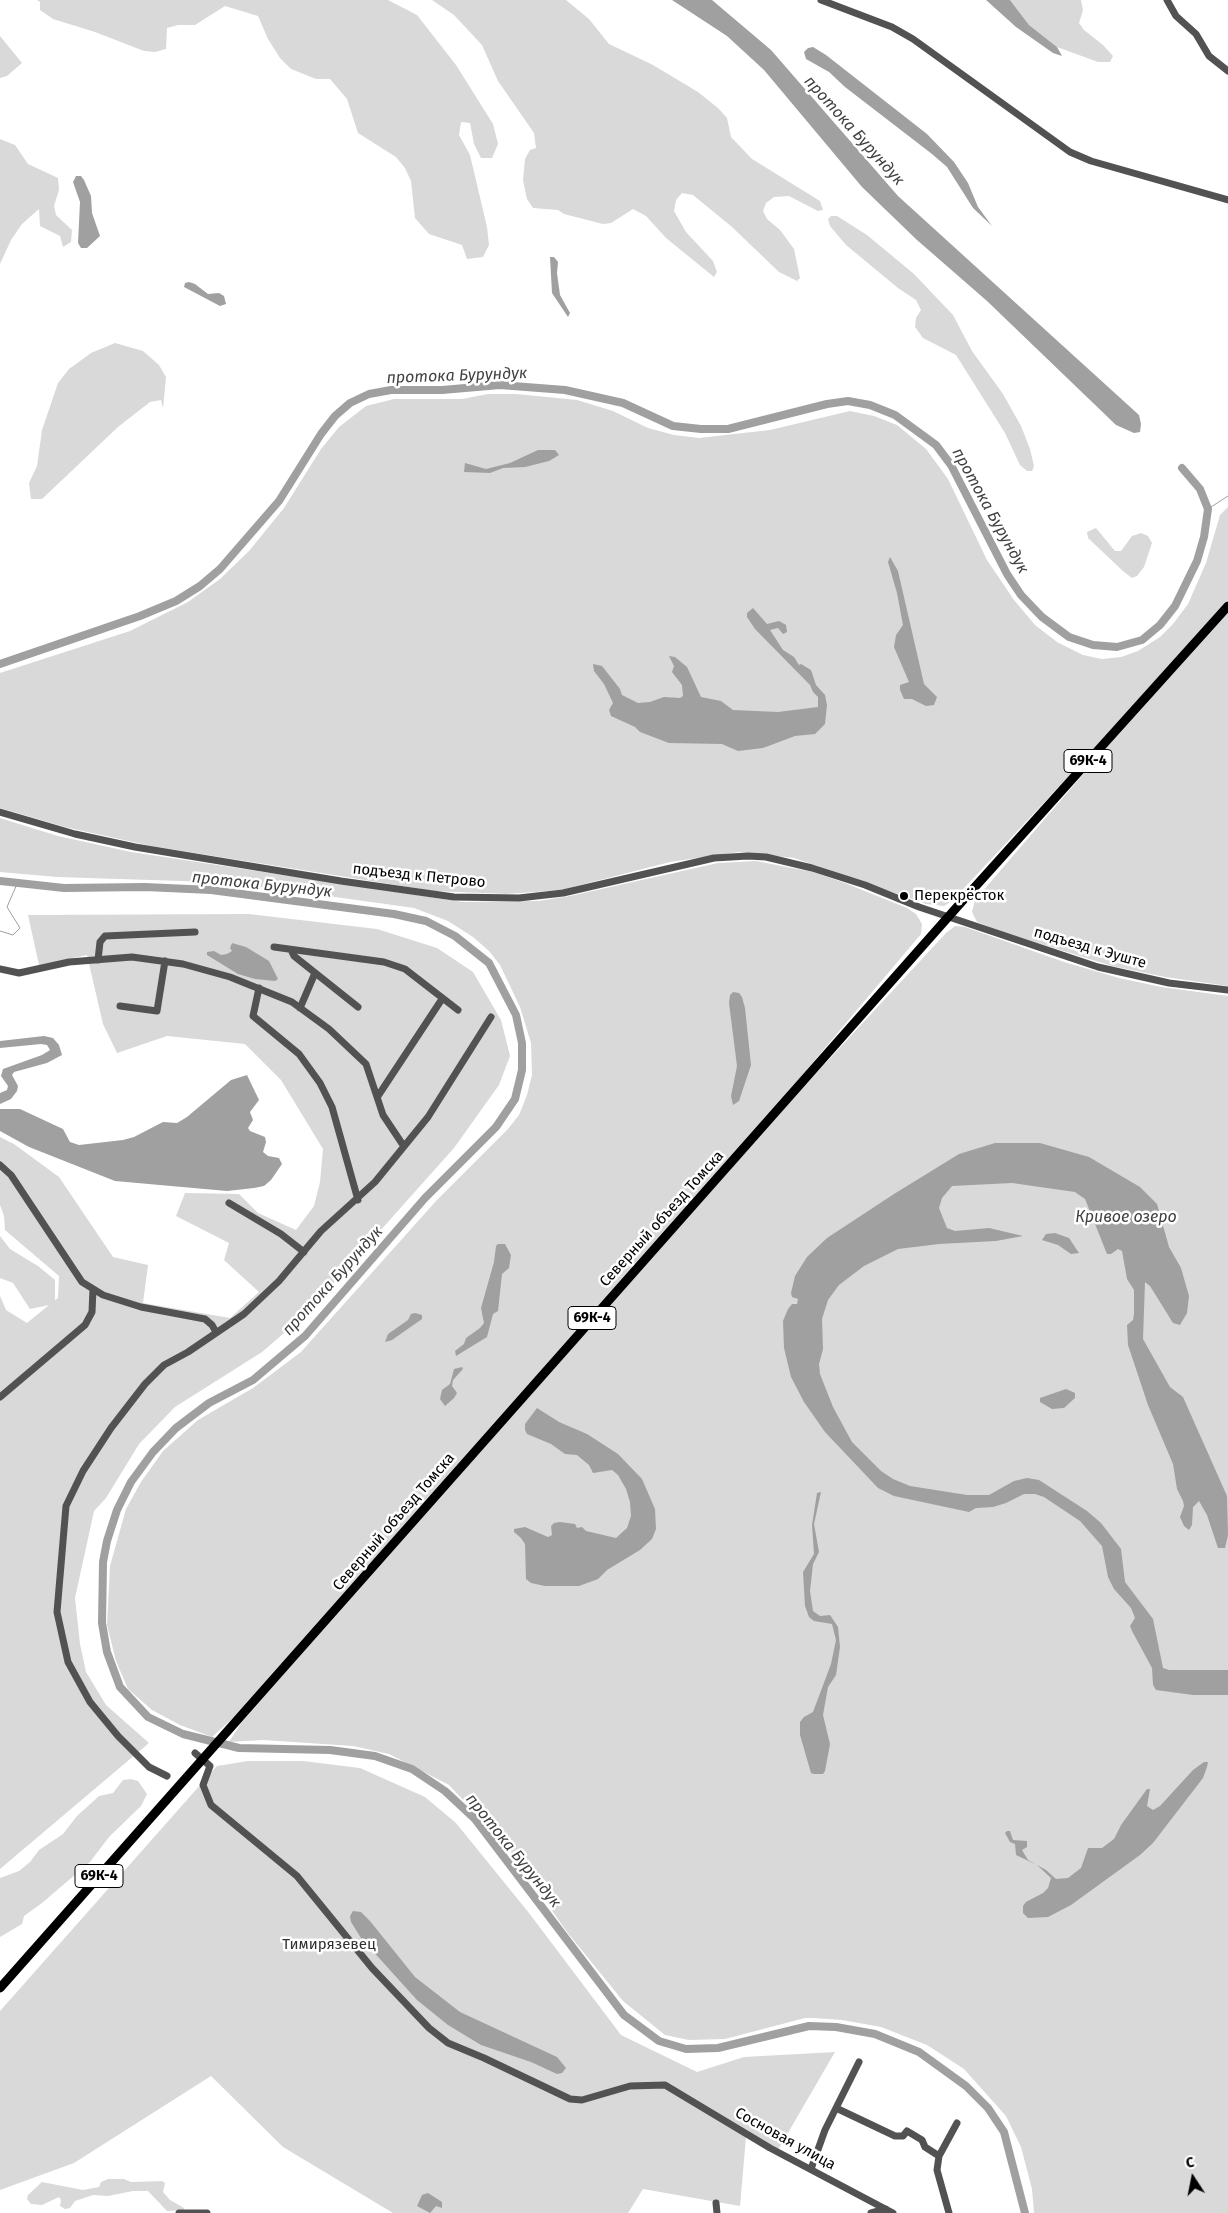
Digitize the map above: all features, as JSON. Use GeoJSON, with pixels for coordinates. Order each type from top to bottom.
{"type":"FeatureCollection","features":[{"type":"Feature","properties":{"kind":"main road","name":"Северный объезд Томска"},"geometry":{"type":"LineString","coordinates":[[0,1988],[949,917],[1228,606]]}},
{"type":"Feature","properties":{"kind":"street"},"geometry":{"type":"LineString","coordinates":[[822,0],[892,27],[912,38],[1070,152],[1091,161],[1228,200]]}},
{"type":"Feature","properties":{"kind":"street"},"geometry":{"type":"LineString","coordinates":[[1167,0],[1176,16],[1196,34],[1209,56],[1228,71]]}},
{"type":"Feature","properties":{"kind":"street","name":"подъезд к Петрово"},"geometry":{"type":"LineString","coordinates":[[0,812],[75,834],[135,847],[341,881],[454,897],[498,898],[563,893],[714,858],[757,856],[812,868],[949,917]]}},
{"type":"Feature","properties":{"kind":"street","name":"подъезд к Эуште"},"geometry":{"type":"LineString","coordinates":[[949,917],[1123,974],[1168,983],[1228,990]]}},
{"type":"Feature","properties":{"kind":"street"},"geometry":{"type":"LineString","coordinates":[[98,960],[100,942],[105,936],[195,932]]}},
{"type":"Feature","properties":{"kind":"street"},"geometry":{"type":"LineString","coordinates":[[274,947],[384,962],[405,968],[458,1010]]}},
{"type":"Feature","properties":{"kind":"street"},"geometry":{"type":"LineString","coordinates":[[291,950],[294,956],[358,1007]]}},
{"type":"Feature","properties":{"kind":"street"},"geometry":{"type":"LineString","coordinates":[[0,969],[19,973],[70,962],[132,957],[165,961],[211,972],[259,988],[300,1008],[329,1029],[366,1064],[383,1114],[403,1145]]}},
{"type":"Feature","properties":{"kind":"street"},"geometry":{"type":"LineString","coordinates":[[120,1006],[157,1011],[165,961]]}},
{"type":"Feature","properties":{"kind":"street"},"geometry":{"type":"LineString","coordinates":[[300,1008],[315,973]]}},
{"type":"Feature","properties":{"kind":"street"},"geometry":{"type":"LineString","coordinates":[[259,988],[253,1016],[299,1054],[320,1083],[332,1107],[358,1200]]}},
{"type":"Feature","properties":{"kind":"street"},"geometry":{"type":"LineString","coordinates":[[378,1096],[442,999]]}},
{"type":"Feature","properties":{"kind":"street"},"geometry":{"type":"LineString","coordinates":[[167,1776],[149,1767],[118,1736],[90,1702],[68,1662],[57,1612],[65,1511],[83,1471],[111,1428],[145,1384],[164,1365],[244,1314],[279,1281],[321,1232],[376,1182],[403,1145],[428,1117],[491,1017]]}},
{"type":"Feature","properties":{"kind":"street"},"geometry":{"type":"LineString","coordinates":[[0,1165],[12,1175],[82,1282],[103,1295],[141,1307],[205,1319],[216,1332]]}},
{"type":"Feature","properties":{"kind":"street"},"geometry":{"type":"LineString","coordinates":[[229,1203],[281,1234],[304,1252]]}},
{"type":"Feature","properties":{"kind":"street"},"geometry":{"type":"LineString","coordinates":[[0,1397],[85,1325],[92,1312],[93,1289]]}},
{"type":"Feature","properties":{"kind":"street","name":"Сосновая улица"},"geometry":{"type":"LineString","coordinates":[[195,1753],[210,1766],[203,1786],[211,1805],[296,1876],[372,1968],[429,2028],[448,2043],[570,2099],[582,2100],[630,2086],[665,2085],[770,2148],[893,2213]]}},
{"type":"Feature","properties":{"kind":"street"},"geometry":{"type":"LineString","coordinates":[[811,2170],[836,2108],[859,2062]]}},
{"type":"Feature","properties":{"kind":"street"},"geometry":{"type":"LineString","coordinates":[[836,2108],[895,2136],[904,2136],[907,2131],[922,2140],[925,2147],[939,2156]]}},
{"type":"Feature","properties":{"kind":"street"},"geometry":{"type":"LineString","coordinates":[[949,2213],[937,2170],[939,2156],[957,2123]]}},
{"type":"Feature","properties":{"kind":"street"},"geometry":{"type":"LineString","coordinates":[[716,2203],[717,2213]]}},
{"type":"Feature","properties":{"kind":"street"},"geometry":{"type":"LineString","coordinates":[[870,2213],[886,2209]]}},
{"type":"Feature","properties":{"kind":"street"},"geometry":{"type":"LineString","coordinates":[[179,2213],[208,2213]]}},
{"type":"Feature","properties":{"kind":"green space"},"geometry":{"type":"Polygon","coordinates":[[[37,0],[388,0],[417,15],[456,65],[493,124],[498,144],[492,158],[481,158],[474,144],[470,123],[461,122],[459,135],[470,155],[487,227],[489,245],[483,257],[467,259],[462,245],[429,234],[415,218],[411,181],[405,168],[396,157],[358,133],[347,99],[330,79],[316,79],[291,69],[280,58],[268,39],[258,16],[225,6],[195,25],[178,25],[167,28],[166,49],[155,52],[144,51],[95,32],[53,19],[40,10],[40,2],[37,0]]]}},
{"type":"Feature","properties":{"kind":"green space"},"geometry":{"type":"Polygon","coordinates":[[[432,0],[566,0],[589,19],[609,44],[653,65],[698,92],[727,118],[731,137],[752,159],[820,201],[823,210],[818,211],[789,196],[774,197],[766,203],[763,211],[767,219],[780,230],[794,249],[800,278],[797,281],[779,272],[732,227],[693,195],[682,193],[676,200],[674,211],[686,232],[713,261],[717,272],[714,277],[666,238],[646,216],[633,209],[611,223],[603,224],[564,214],[558,210],[533,208],[527,199],[523,180],[525,159],[530,150],[536,148],[534,133],[498,81],[482,45],[454,15],[432,0]]]}},
{"type":"Feature","properties":{"kind":"green space"},"geometry":{"type":"Polygon","coordinates":[[[1010,0],[1081,0],[1083,10],[1079,23],[1084,30],[1103,45],[1113,56],[1110,62],[1098,62],[1057,47],[1029,25],[1010,0]]]}},
{"type":"Feature","properties":{"kind":"green space"},"geometry":{"type":"Polygon","coordinates":[[[0,36],[22,63],[7,76],[0,78],[0,36]]]}},
{"type":"Feature","properties":{"kind":"green space"},"geometry":{"type":"Polygon","coordinates":[[[0,139],[15,145],[28,164],[58,178],[59,190],[54,206],[56,215],[72,230],[71,242],[63,247],[60,236],[40,226],[39,209],[22,224],[11,240],[0,264],[0,139]]]}},
{"type":"Feature","properties":{"kind":"green space"},"geometry":{"type":"Polygon","coordinates":[[[831,216],[837,216],[867,235],[914,274],[953,315],[972,351],[1003,394],[1021,426],[1030,449],[1034,466],[1032,471],[1027,471],[1020,465],[1005,433],[956,355],[923,338],[915,327],[916,318],[921,310],[916,300],[898,288],[846,245],[830,226],[828,219],[831,216]]]}},
{"type":"Feature","properties":{"kind":"green space"},"geometry":{"type":"Polygon","coordinates":[[[115,343],[143,351],[159,365],[166,377],[163,408],[161,400],[150,402],[118,427],[42,499],[31,499],[29,483],[37,466],[42,430],[58,383],[69,369],[91,353],[115,343]]]}},
{"type":"Feature","properties":{"kind":"green space"},"geometry":{"type":"Polygon","coordinates":[[[488,394],[516,394],[577,400],[613,411],[648,428],[674,435],[699,438],[770,430],[850,411],[874,416],[897,425],[926,449],[948,479],[987,560],[1014,600],[1035,625],[1057,642],[1083,655],[1102,659],[1121,657],[1138,651],[1160,637],[1173,624],[1188,604],[1206,563],[1220,515],[1228,507],[1228,600],[1081,763],[952,901],[944,906],[926,904],[794,858],[739,852],[670,862],[561,890],[507,894],[434,891],[151,846],[65,827],[0,808],[0,673],[130,631],[188,602],[220,579],[249,551],[284,508],[321,449],[339,427],[366,406],[394,399],[462,399],[488,394]]]}},
{"type":"Feature","properties":{"kind":"green space"},"geometry":{"type":"Polygon","coordinates":[[[1096,528],[1115,551],[1121,551],[1132,536],[1141,533],[1148,536],[1152,543],[1144,567],[1137,576],[1132,578],[1124,572],[1088,538],[1087,532],[1096,528]]]}},
{"type":"Feature","properties":{"kind":"green space"},"geometry":{"type":"Polygon","coordinates":[[[1228,613],[1228,986],[1165,977],[1112,966],[999,931],[977,922],[972,912],[975,900],[1092,764],[1228,613]]]}},
{"type":"Feature","properties":{"kind":"green space"},"geometry":{"type":"Polygon","coordinates":[[[0,818],[58,836],[131,852],[463,902],[538,901],[570,896],[718,863],[756,861],[813,872],[845,883],[907,908],[916,914],[922,924],[921,934],[803,1074],[233,1718],[212,1737],[180,1725],[152,1710],[128,1689],[116,1661],[107,1625],[110,1566],[126,1509],[141,1482],[163,1451],[198,1420],[253,1388],[301,1352],[436,1201],[508,1129],[519,1115],[527,1095],[532,1075],[531,1043],[520,1007],[500,965],[489,951],[473,937],[448,921],[414,908],[271,888],[213,882],[57,877],[0,872],[0,818]]]}},
{"type":"Feature","properties":{"kind":"green space"},"geometry":{"type":"Polygon","coordinates":[[[249,914],[377,929],[437,948],[473,972],[501,1020],[510,1056],[499,1085],[454,1148],[305,1315],[262,1352],[175,1407],[139,1444],[106,1498],[94,1511],[75,1598],[80,1644],[86,1672],[106,1705],[149,1743],[0,1869],[0,1296],[6,1310],[27,1323],[49,1305],[30,1309],[13,1283],[0,1278],[0,1236],[10,1249],[38,1266],[55,1280],[55,1300],[58,1298],[59,1276],[5,1230],[4,1216],[0,1205],[0,1137],[14,1144],[59,1177],[113,1257],[148,1265],[143,1303],[230,1318],[259,1292],[224,1260],[229,1243],[176,1216],[185,1193],[239,1194],[258,1213],[296,1230],[314,1206],[320,1182],[323,1149],[281,1080],[245,1044],[167,1036],[117,1053],[103,1024],[87,955],[39,965],[28,915],[249,914]]]}},
{"type":"Feature","properties":{"kind":"green space"},"geometry":{"type":"Polygon","coordinates":[[[955,926],[965,927],[1064,962],[1119,978],[1161,987],[1228,996],[1228,2213],[1034,2213],[1032,2189],[1021,2147],[1006,2116],[964,2069],[927,2045],[881,2027],[842,2020],[814,2018],[805,2018],[725,2039],[689,2040],[665,2035],[623,2001],[567,1932],[509,1849],[449,1785],[389,1754],[353,1746],[263,1740],[229,1742],[241,1723],[797,1094],[946,933],[955,926]]]}},
{"type":"Feature","properties":{"kind":"green space","name":"Тимирязевец"},"geometry":{"type":"Polygon","coordinates":[[[248,1761],[303,1761],[360,1768],[425,1797],[456,1823],[529,1913],[621,2035],[697,2072],[744,2057],[835,2052],[778,2150],[746,2137],[740,2206],[643,2189],[628,2213],[393,2213],[283,2147],[211,2076],[74,2163],[0,2190],[0,2011],[217,1766],[248,1761]]]}},
{"type":"Feature","properties":{"kind":"green space"},"geometry":{"type":"Polygon","coordinates":[[[131,1779],[138,1781],[147,1794],[141,1806],[109,1837],[90,1862],[24,1916],[22,1924],[0,1937],[0,1878],[19,1871],[30,1862],[39,1850],[63,1834],[77,1816],[99,1796],[113,1793],[123,1780],[131,1779]]]}},
{"type":"Feature","properties":{"kind":"green space"},"geometry":{"type":"Polygon","coordinates":[[[108,2179],[124,2179],[131,2182],[162,2181],[165,2183],[163,2192],[170,2200],[184,2208],[184,2210],[167,2211],[148,2191],[133,2191],[108,2196],[93,2195],[75,2201],[70,2208],[65,2209],[60,2206],[61,2200],[59,2197],[42,2205],[31,2204],[27,2199],[28,2195],[42,2182],[83,2190],[99,2187],[101,2182],[108,2179]]]}},
{"type":"Feature","properties":{"kind":"water"},"geometry":{"type":"Polygon","coordinates":[[[672,0],[712,0],[771,50],[898,196],[1139,415],[1140,432],[1134,433],[1116,425],[987,301],[917,240],[862,187],[764,70],[727,36],[672,0]]]}},
{"type":"Feature","properties":{"kind":"water"},"geometry":{"type":"Polygon","coordinates":[[[986,0],[1010,0],[1029,25],[1057,47],[1062,56],[1053,53],[1016,27],[986,0]]]}},
{"type":"Feature","properties":{"kind":"water"},"geometry":{"type":"Polygon","coordinates":[[[813,47],[826,55],[927,134],[954,162],[968,183],[978,207],[992,226],[973,208],[947,167],[845,87],[829,72],[806,59],[804,52],[808,48],[813,47]]]}},
{"type":"Feature","properties":{"kind":"water"},"geometry":{"type":"Polygon","coordinates":[[[76,176],[81,176],[84,180],[91,196],[92,213],[100,236],[87,248],[81,248],[78,243],[80,202],[73,182],[76,176]]]}},
{"type":"Feature","properties":{"kind":"water"},"geometry":{"type":"Polygon","coordinates":[[[550,257],[554,257],[558,262],[557,273],[560,295],[570,313],[568,317],[552,293],[550,257]]]}},
{"type":"Feature","properties":{"kind":"water"},"geometry":{"type":"Polygon","coordinates":[[[185,283],[195,284],[208,294],[219,293],[224,296],[226,304],[220,306],[184,287],[185,283]]]}},
{"type":"Feature","properties":{"kind":"water"},"geometry":{"type":"Polygon","coordinates":[[[538,450],[555,450],[559,455],[549,461],[525,467],[503,468],[490,473],[464,472],[465,463],[486,469],[510,463],[538,450]]]}},
{"type":"Feature","properties":{"kind":"water"},"geometry":{"type":"Polygon","coordinates":[[[890,557],[898,571],[924,684],[937,697],[934,705],[926,706],[912,699],[904,699],[900,690],[900,685],[909,682],[894,647],[896,635],[903,625],[897,593],[888,562],[890,557]]]}},
{"type":"Feature","properties":{"kind":"water"},"geometry":{"type":"Polygon","coordinates":[[[753,608],[767,624],[779,621],[786,625],[787,632],[783,634],[778,628],[770,630],[783,650],[794,657],[799,665],[801,664],[811,670],[816,685],[825,695],[827,705],[825,724],[815,734],[795,736],[763,748],[738,751],[722,744],[669,743],[640,732],[635,727],[611,716],[609,710],[613,703],[604,684],[594,671],[593,664],[602,666],[620,689],[622,695],[638,703],[650,702],[664,697],[680,698],[683,696],[682,685],[672,672],[674,666],[669,656],[675,657],[687,667],[701,697],[721,701],[733,710],[778,712],[818,707],[818,697],[810,685],[755,629],[747,617],[747,613],[753,608]]]}},
{"type":"Feature","properties":{"kind":"water"},"geometry":{"type":"Polygon","coordinates":[[[232,943],[246,947],[269,961],[278,979],[275,981],[255,979],[238,974],[207,955],[207,952],[214,951],[221,955],[227,954],[232,951],[230,948],[232,943]]]}},
{"type":"Feature","properties":{"kind":"water"},"geometry":{"type":"Polygon","coordinates":[[[733,992],[739,993],[742,997],[745,1008],[751,1065],[739,1101],[733,1105],[731,1096],[737,1066],[729,1003],[730,995],[733,992]]]}},
{"type":"Feature","properties":{"kind":"water"},"geometry":{"type":"Polygon","coordinates":[[[44,1036],[53,1038],[59,1045],[62,1055],[47,1063],[14,1072],[12,1075],[18,1086],[17,1091],[11,1099],[0,1104],[0,1093],[7,1090],[8,1086],[1,1076],[3,1069],[42,1055],[50,1050],[47,1045],[41,1044],[0,1048],[0,1041],[44,1036]]]}},
{"type":"Feature","properties":{"kind":"water"},"geometry":{"type":"Polygon","coordinates":[[[247,1075],[259,1100],[250,1112],[253,1120],[248,1128],[250,1131],[265,1137],[266,1142],[263,1152],[268,1156],[279,1158],[282,1164],[271,1180],[264,1186],[227,1191],[115,1181],[29,1147],[0,1131],[0,1109],[20,1109],[63,1129],[70,1142],[79,1145],[123,1140],[134,1137],[163,1122],[177,1123],[187,1117],[231,1080],[247,1075]]]}},
{"type":"Feature","properties":{"kind":"water","name":"Кривое озеро"},"geometry":{"type":"Polygon","coordinates":[[[995,1143],[1040,1143],[1089,1157],[1140,1187],[1157,1204],[1169,1247],[1181,1268],[1189,1296],[1187,1313],[1180,1325],[1173,1323],[1150,1286],[1145,1282],[1143,1339],[1170,1387],[1183,1397],[1227,1496],[1228,1535],[1225,1548],[1218,1548],[1207,1515],[1199,1501],[1193,1507],[1192,1525],[1189,1530],[1184,1526],[1180,1517],[1184,1506],[1177,1489],[1173,1464],[1148,1405],[1128,1345],[1127,1325],[1133,1320],[1134,1290],[1127,1279],[1122,1251],[1118,1249],[1111,1254],[1107,1254],[1085,1199],[1075,1192],[1012,1183],[952,1186],[942,1198],[939,1208],[947,1228],[955,1231],[989,1228],[1023,1236],[996,1241],[939,1244],[898,1249],[864,1266],[839,1285],[828,1300],[822,1319],[823,1349],[819,1364],[820,1374],[833,1407],[852,1442],[881,1471],[893,1479],[910,1486],[967,1495],[989,1495],[1014,1481],[1027,1478],[1039,1480],[1087,1511],[1101,1523],[1121,1549],[1125,1582],[1153,1619],[1163,1668],[1169,1670],[1228,1670],[1228,1695],[1193,1695],[1156,1690],[1153,1685],[1152,1668],[1130,1626],[1135,1618],[1131,1608],[1114,1589],[1108,1577],[1102,1546],[1080,1521],[1044,1497],[1035,1494],[1024,1494],[1006,1503],[993,1507],[976,1508],[969,1512],[894,1496],[878,1488],[825,1432],[804,1402],[791,1377],[784,1348],[783,1321],[792,1304],[797,1304],[798,1299],[792,1297],[791,1293],[795,1276],[807,1257],[827,1238],[959,1154],[995,1143]]]}},
{"type":"Feature","properties":{"kind":"water"},"geometry":{"type":"Polygon","coordinates":[[[1055,1233],[1069,1238],[1079,1253],[1071,1254],[1058,1245],[1042,1240],[1046,1234],[1055,1233]]]}},
{"type":"Feature","properties":{"kind":"water"},"geometry":{"type":"Polygon","coordinates":[[[498,1244],[505,1244],[511,1255],[509,1268],[502,1274],[498,1311],[493,1314],[487,1337],[456,1356],[455,1351],[464,1344],[466,1338],[484,1323],[481,1308],[498,1244]]]}},
{"type":"Feature","properties":{"kind":"water"},"geometry":{"type":"Polygon","coordinates":[[[411,1314],[422,1315],[422,1319],[392,1340],[385,1342],[388,1334],[408,1320],[411,1314]]]}},
{"type":"Feature","properties":{"kind":"water"},"geometry":{"type":"Polygon","coordinates":[[[462,1367],[463,1369],[453,1380],[452,1386],[457,1393],[445,1406],[440,1399],[442,1390],[450,1384],[454,1369],[462,1367]]]}},
{"type":"Feature","properties":{"kind":"water"},"geometry":{"type":"Polygon","coordinates":[[[1066,1389],[1075,1393],[1075,1398],[1064,1408],[1052,1409],[1040,1402],[1040,1398],[1066,1389]]]}},
{"type":"Feature","properties":{"kind":"water"},"geometry":{"type":"Polygon","coordinates":[[[537,1408],[559,1422],[587,1434],[618,1454],[642,1479],[655,1509],[656,1529],[652,1539],[640,1550],[607,1570],[598,1579],[579,1586],[545,1586],[531,1583],[526,1579],[525,1544],[514,1532],[514,1529],[525,1527],[548,1537],[552,1535],[551,1526],[554,1523],[560,1522],[575,1524],[577,1528],[582,1527],[586,1531],[616,1538],[627,1528],[631,1516],[630,1502],[626,1489],[618,1475],[612,1470],[593,1473],[589,1465],[577,1455],[565,1454],[551,1444],[527,1434],[525,1424],[537,1408]]]}},
{"type":"Feature","properties":{"kind":"water"},"geometry":{"type":"Polygon","coordinates":[[[821,1492],[814,1524],[819,1552],[813,1564],[810,1591],[813,1611],[820,1616],[830,1615],[838,1627],[840,1647],[836,1675],[828,1687],[823,1715],[830,1744],[825,1771],[823,1774],[814,1774],[811,1773],[800,1735],[800,1722],[804,1717],[813,1712],[831,1664],[836,1640],[832,1624],[814,1621],[809,1617],[805,1606],[803,1572],[814,1554],[812,1525],[817,1493],[821,1492]]]}},
{"type":"Feature","properties":{"kind":"water"},"geometry":{"type":"Polygon","coordinates":[[[1204,1762],[1208,1762],[1203,1778],[1153,1843],[1140,1855],[1071,1905],[1048,1917],[1028,1918],[1023,1913],[1023,1906],[1048,1888],[1051,1878],[1037,1865],[1056,1879],[1068,1878],[1081,1868],[1088,1848],[1102,1848],[1114,1839],[1121,1825],[1147,1789],[1150,1789],[1147,1806],[1153,1810],[1160,1806],[1193,1770],[1204,1762]]]}},
{"type":"Feature","properties":{"kind":"water"},"geometry":{"type":"Polygon","coordinates":[[[1007,1831],[1010,1831],[1013,1840],[1027,1841],[1027,1847],[1022,1850],[1028,1860],[1037,1865],[1016,1855],[1015,1844],[1010,1842],[1005,1833],[1007,1831]]]}},
{"type":"Feature","properties":{"kind":"water"},"geometry":{"type":"Polygon","coordinates":[[[353,1911],[361,1912],[370,1921],[415,1977],[460,2012],[557,2057],[566,2068],[562,2073],[557,2074],[531,2062],[481,2045],[448,2025],[417,2000],[361,1938],[351,1922],[350,1916],[353,1911]]]}},
{"type":"Feature","properties":{"kind":"water"},"geometry":{"type":"Polygon","coordinates":[[[428,2193],[442,2202],[442,2208],[436,2206],[430,2213],[417,2206],[422,2195],[428,2193]]]}},
{"type":"Feature","properties":{"kind":"waterway","name":"протока Бурундук"},"geometry":{"type":"LineString","coordinates":[[0,664],[140,616],[176,601],[200,586],[220,569],[279,501],[321,434],[335,416],[350,403],[369,394],[391,390],[442,390],[500,385],[565,390],[623,403],[673,426],[701,429],[728,429],[827,404],[848,401],[870,405],[895,415],[936,445],[951,465],[1007,574],[1021,595],[1042,617],[1069,637],[1093,645],[1117,647],[1142,640],[1160,625],[1175,606],[1197,561],[1204,537],[1208,509],[1200,489],[1182,468]]}},
{"type":"Feature","properties":{"kind":"waterway"},"geometry":{"type":"LineString","coordinates":[[1208,509],[1228,496]]}},
{"type":"Feature","properties":{"kind":"waterway","name":"протока Бурундук"},"geometry":{"type":"LineString","coordinates":[[0,881],[64,888],[145,887],[211,890],[394,914],[426,921],[455,936],[489,963],[516,1015],[522,1043],[522,1070],[515,1099],[496,1127],[425,1198],[305,1336],[253,1380],[209,1403],[176,1428],[153,1452],[131,1482],[117,1510],[107,1541],[103,1562],[102,1623],[107,1652],[120,1687],[148,1717],[183,1734],[239,1748],[330,1750],[375,1756],[412,1769],[445,1791],[475,1819],[624,2015],[659,2041],[686,2049],[718,2048],[809,2026],[836,2027],[875,2034],[919,2052],[966,2086],[988,2108],[1004,2132],[1025,2213]]}},
{"type":"Feature","properties":{"kind":"waterway"},"geometry":{"type":"LineString","coordinates":[[0,931],[13,935],[20,928],[7,907],[17,884]]}},
{"type":"Feature","properties":{"kind":"place","name":"Перекрёсток"},"geometry":{"type":"Point","coordinates":[904,896]}}]}
